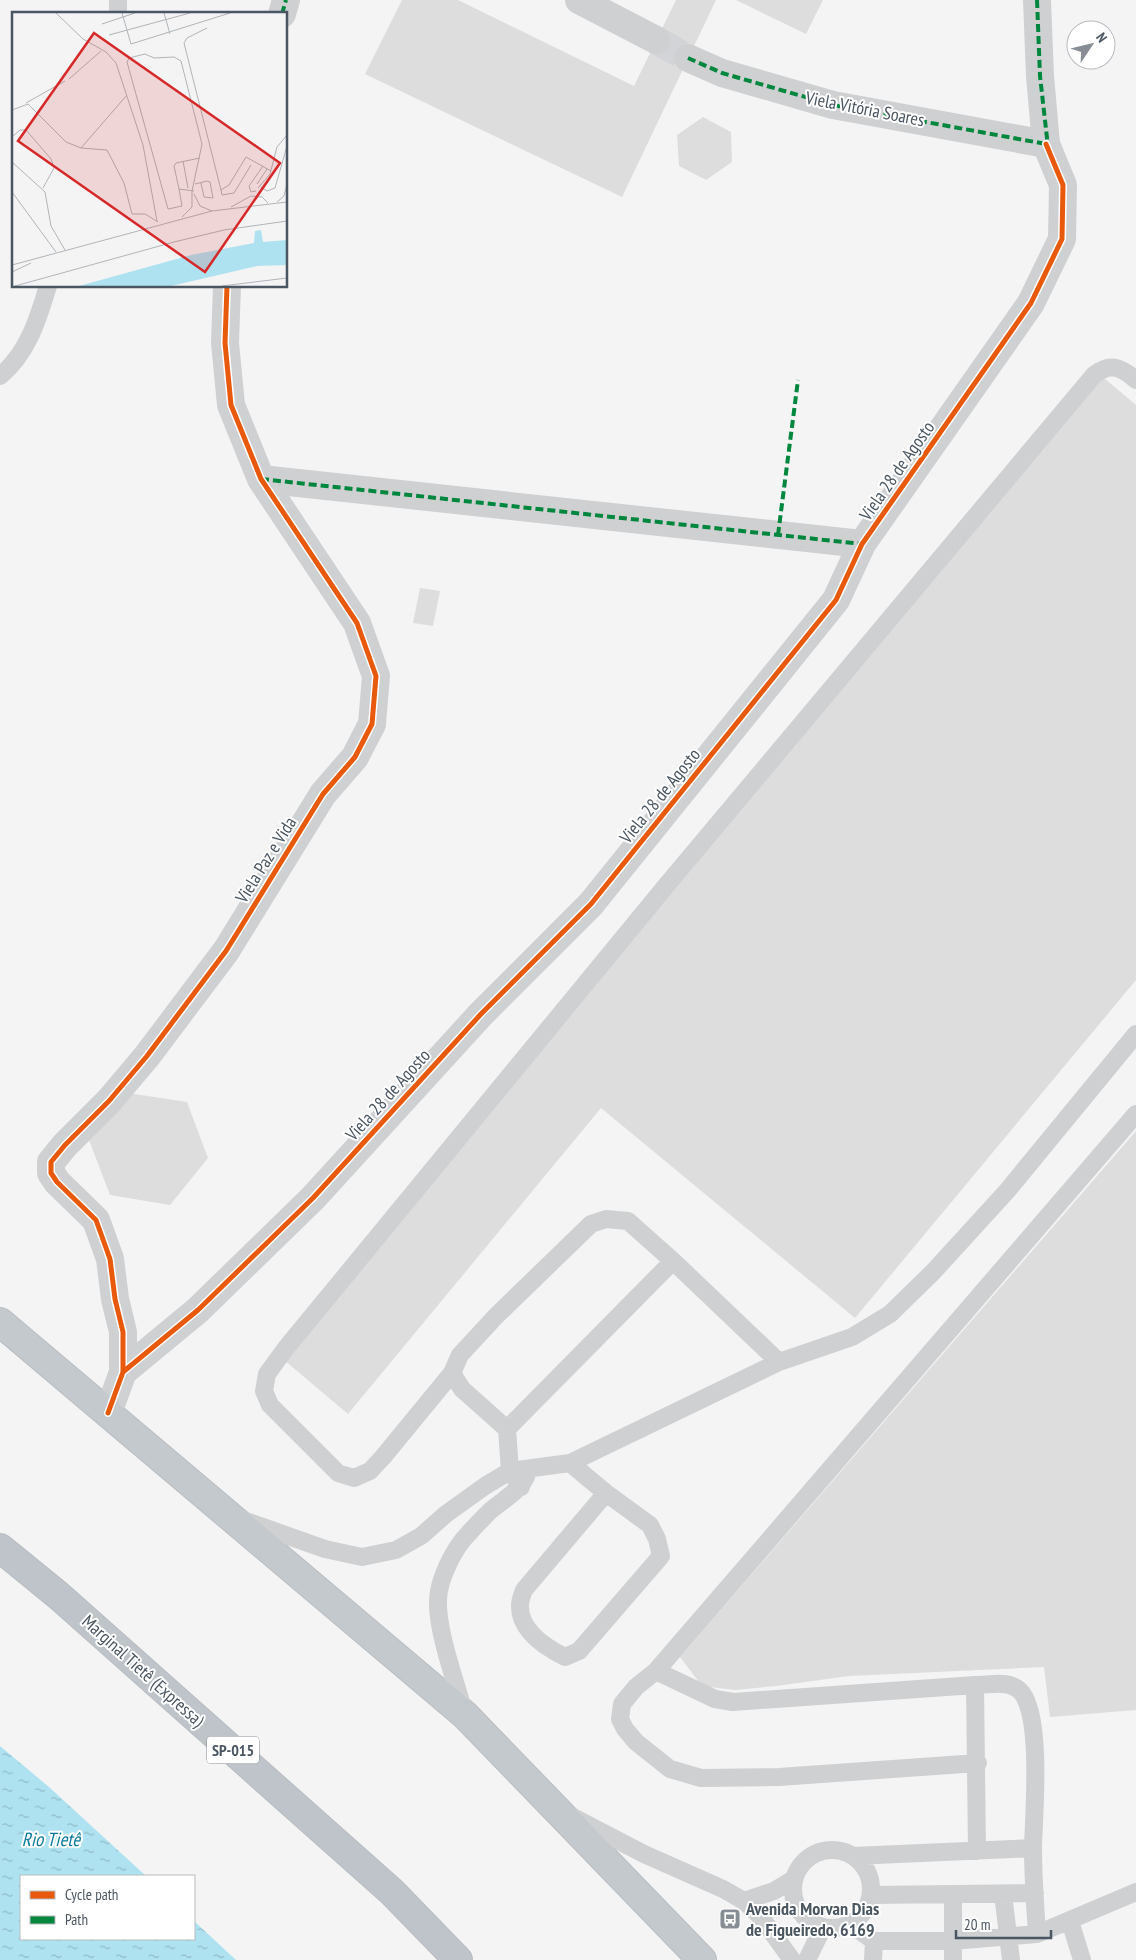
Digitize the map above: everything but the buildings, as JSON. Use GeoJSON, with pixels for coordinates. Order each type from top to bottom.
{"type":"FeatureCollection","features":[{"type":"Feature","properties":{"kind":"highway"},"geometry":{"type":"LineString","coordinates":[[0,1322],[465,1716],[702,1960]]}},
{"type":"Feature","properties":{"kind":"highway","name":"Marginal Tietê (Expressa)"},"geometry":{"type":"LineString","coordinates":[[0,1548],[59,1596],[392,1892],[458,1960]]}},
{"type":"Feature","properties":{"kind":"street"},"geometry":{"type":"LineString","coordinates":[[579,0],[656,40]]}},
{"type":"Feature","properties":{"kind":"street","name":"Viela 28 de Agosto"},"geometry":{"type":"LineString","coordinates":[[124,1372],[198,1310],[313,1198],[481,1014],[591,904],[836,600],[862,544],[1032,303],[1062,239],[1063,185],[1046,144],[1040,76],[1037,0]]}},
{"type":"Feature","properties":{"kind":"street","name":"Viela Vitória Soares"},"geometry":{"type":"LineString","coordinates":[[688,58],[722,73],[833,105],[1046,144]]}},
{"type":"Feature","properties":{"kind":"street","name":"Viela Paz e Vida"},"geometry":{"type":"LineString","coordinates":[[108,1413],[124,1372],[123,1332],[115,1299],[110,1259],[96,1220],[54,1177],[51,1173],[51,1162],[109,1101],[147,1056],[226,951],[323,794],[356,757],[372,724],[376,676],[357,623],[261,479],[231,405],[225,343],[227,288]]}},
{"type":"Feature","properties":{"kind":"street"},"geometry":{"type":"LineString","coordinates":[[261,479],[862,544]]}},
{"type":"Feature","properties":{"kind":"lane"},"geometry":{"type":"LineString","coordinates":[[0,376],[13,366],[36,327],[47,288]]}},
{"type":"Feature","properties":{"kind":"lane"},"geometry":{"type":"LineString","coordinates":[[779,1362],[673,1261],[628,1222],[606,1219],[592,1224],[496,1316],[460,1356],[452,1373],[384,1457],[370,1471],[354,1478],[338,1473],[270,1405],[264,1391],[267,1374],[286,1348],[665,887],[1094,375],[1103,368],[1111,366],[1128,372],[1136,380]]}},
{"type":"Feature","properties":{"kind":"lane"},"geometry":{"type":"LineString","coordinates":[[228,1515],[325,1549],[362,1557],[396,1550],[421,1536],[446,1514],[510,1471],[570,1463],[779,1362],[852,1337],[890,1314],[933,1272],[1007,1191],[1136,1034]]}},
{"type":"Feature","properties":{"kind":"lane"},"geometry":{"type":"LineString","coordinates":[[978,1764],[779,1777],[701,1778],[670,1768],[636,1742],[625,1729],[620,1719],[622,1704],[636,1687],[656,1671],[1136,1114]]}},
{"type":"Feature","properties":{"kind":"lane"},"geometry":{"type":"LineString","coordinates":[[508,1429],[673,1261]]}},
{"type":"Feature","properties":{"kind":"lane"},"geometry":{"type":"LineString","coordinates":[[452,1373],[462,1389],[508,1429],[510,1471],[521,1487]]}},
{"type":"Feature","properties":{"kind":"lane"},"geometry":{"type":"LineString","coordinates":[[570,1463],[606,1493],[650,1525],[657,1539],[661,1556],[580,1651],[564,1656],[549,1649],[524,1624],[520,1605],[524,1590],[606,1493]]}},
{"type":"Feature","properties":{"kind":"lane"},"geometry":{"type":"LineString","coordinates":[[465,1716],[445,1646],[440,1620],[438,1602],[442,1578],[466,1535],[489,1512],[521,1487],[532,1467]]}},
{"type":"Feature","properties":{"kind":"lane"},"geometry":{"type":"LineString","coordinates":[[656,1671],[715,1699],[733,1702],[976,1685],[1008,1684],[1014,1686],[1022,1693],[1029,1706],[1032,1722],[1035,1786],[1033,1848],[1037,1934]]}},
{"type":"Feature","properties":{"kind":"lane"},"geometry":{"type":"LineString","coordinates":[[976,1685],[978,1851]]}},
{"type":"Feature","properties":{"kind":"lane"},"geometry":{"type":"LineString","coordinates":[[556,1808],[644,1854],[724,1889],[744,1901],[761,1917],[792,1960]]}},
{"type":"Feature","properties":{"kind":"lane"},"geometry":{"type":"LineString","coordinates":[[853,1856],[1033,1848]]}},
{"type":"Feature","properties":{"kind":"lane"},"geometry":{"type":"LineString","coordinates":[[829,1849],[843,1851],[853,1856],[862,1863],[869,1876],[871,1894],[863,1914],[850,1924],[836,1928],[823,1927],[809,1920],[799,1910],[793,1894],[794,1879],[798,1869],[809,1856],[829,1849]]}},
{"type":"Feature","properties":{"kind":"lane"},"geometry":{"type":"LineString","coordinates":[[744,1901],[774,1891],[794,1879]]}},
{"type":"Feature","properties":{"kind":"lane"},"geometry":{"type":"LineString","coordinates":[[850,1924],[874,1941],[952,1941],[1008,1938],[1037,1934],[1136,1892]]}},
{"type":"Feature","properties":{"kind":"lane"},"geometry":{"type":"LineString","coordinates":[[871,1894],[1035,1893]]}},
{"type":"Feature","properties":{"kind":"lane"},"geometry":{"type":"LineString","coordinates":[[953,1894],[953,1960]]}},
{"type":"Feature","properties":{"kind":"lane"},"geometry":{"type":"LineString","coordinates":[[1003,1894],[1011,1960]]}},
{"type":"Feature","properties":{"kind":"lane"},"geometry":{"type":"LineString","coordinates":[[1070,1921],[1082,1960]]}},
{"type":"Feature","properties":{"kind":"lane"},"geometry":{"type":"LineString","coordinates":[[807,1960],[823,1927]]}},
{"type":"Feature","properties":{"kind":"lane"},"geometry":{"type":"LineString","coordinates":[[874,1941],[874,1960]]}},
{"type":"Feature","properties":{"kind":"water","name":"Rio Tietê"},"geometry":{"type":"Polygon","coordinates":[[[0,1746],[49,1787],[145,1875],[20,1875],[20,1940],[195,1940],[195,1922],[236,1960],[0,1960],[0,1746]]]}},
{"type":"Feature","properties":{"kind":"tunnel"},"geometry":{"type":"LineString","coordinates":[[656,40],[688,58]]}},
{"type":"Feature","properties":{"kind":"marked path"},"geometry":{"type":"LineString","coordinates":[[283,12],[286,0]]}},
{"type":"Feature","properties":{"kind":"marked path"},"geometry":{"type":"LineString","coordinates":[[1037,0],[1040,76],[1048,147]]}},
{"type":"Feature","properties":{"kind":"marked path"},"geometry":{"type":"LineString","coordinates":[[688,58],[722,73],[833,105],[1046,144]]}},
{"type":"Feature","properties":{"kind":"marked path"},"geometry":{"type":"LineString","coordinates":[[778,535],[798,380]]}},
{"type":"Feature","properties":{"kind":"marked path"},"geometry":{"type":"LineString","coordinates":[[261,479],[862,544]]}},
{"type":"Feature","properties":{"kind":"cycle path"},"geometry":{"type":"LineString","coordinates":[[123,1372],[198,1310],[313,1198],[481,1014],[591,904],[836,600],[862,544],[1031,303],[1062,239],[1063,185],[1046,144]]}},
{"type":"Feature","properties":{"kind":"cycle path"},"geometry":{"type":"LineString","coordinates":[[108,1413],[123,1372],[123,1332],[115,1299],[110,1259],[96,1220],[57,1182],[51,1173],[51,1162],[65,1145],[109,1101],[147,1056],[226,951],[323,794],[355,757],[372,724],[376,676],[357,623],[261,479],[231,405],[225,343],[227,288]]}},
{"type":"Feature","properties":{"kind":"place","name":"Avenida Morvan Dias de Figueiredo, 6169"},"geometry":{"type":"Point","coordinates":[730,1919]}}]}
